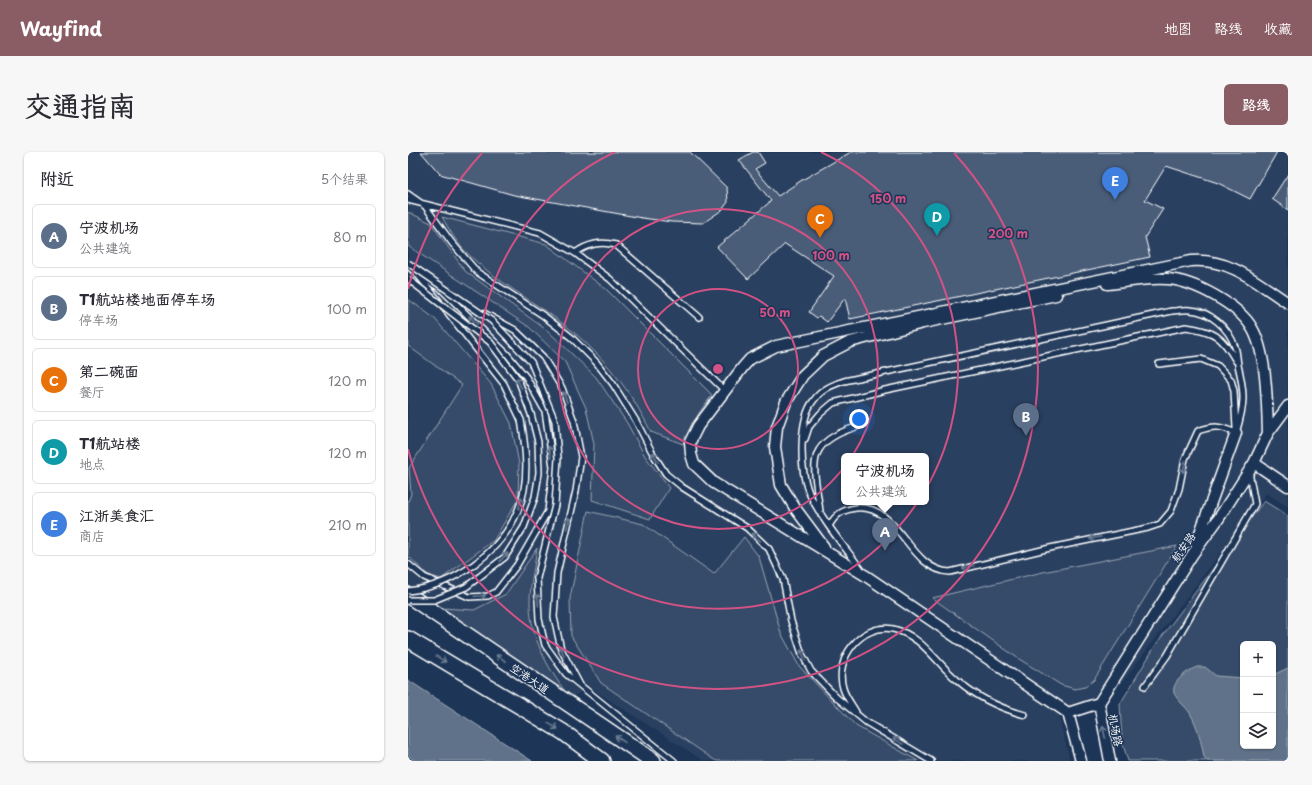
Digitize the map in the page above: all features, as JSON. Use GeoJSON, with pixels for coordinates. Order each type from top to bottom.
{"type":"FeatureCollection","features":[{"type":"Feature","properties":{"kind":"main road","name":"空港大道"},"geometry":{"type":"LineString","coordinates":[[408,595],[653,761]]}},
{"type":"Feature","properties":{"kind":"main road"},"geometry":{"type":"LineString","coordinates":[[408,639],[563,732],[602,761]]}},
{"type":"Feature","properties":{"kind":"street"},"geometry":{"type":"LineString","coordinates":[[1081,761],[1068,713],[866,576],[714,483],[694,464],[690,442],[698,426],[724,390],[750,359],[776,346],[1191,261],[1215,261],[1226,265],[1241,272],[1288,303]]}},
{"type":"Feature","properties":{"kind":"street"},"geometry":{"type":"LineString","coordinates":[[827,551],[795,508],[781,485],[775,447],[777,427],[786,402],[803,375],[823,356],[850,342],[923,323],[1024,303],[1094,286],[1151,279],[1169,279],[1203,289],[1241,315],[1252,328],[1261,349],[1267,403],[1268,433]]}},
{"type":"Feature","properties":{"kind":"street","name":"航安路"},"geometry":{"type":"LineString","coordinates":[[1099,703],[1114,676],[1251,467],[1268,433],[1288,406]]}},
{"type":"Feature","properties":{"kind":"street"},"geometry":{"type":"LineString","coordinates":[[1192,555],[1236,433]]}},
{"type":"Feature","properties":{"kind":"street"},"geometry":{"type":"LineString","coordinates":[[1251,467],[1288,486]]}},
{"type":"Feature","properties":{"kind":"street"},"geometry":{"type":"LineString","coordinates":[[1068,713],[1099,703]]}},
{"type":"Feature","properties":{"kind":"street","name":"机场路"},"geometry":{"type":"LineString","coordinates":[[1099,703],[1110,761]]}},
{"type":"Feature","properties":{"kind":"lane"},"geometry":{"type":"LineString","coordinates":[[408,194],[425,206],[452,243],[477,272],[544,316],[572,338],[596,362],[613,384],[666,474],[682,487],[747,528],[769,549],[782,579],[791,621],[802,654],[811,671],[837,698],[866,722],[931,761]]}},
{"type":"Feature","properties":{"kind":"lane"},"geometry":{"type":"LineString","coordinates":[[408,200],[425,206],[540,233],[575,253],[610,279],[724,390]]}},
{"type":"Feature","properties":{"kind":"lane"},"geometry":{"type":"LineString","coordinates":[[575,253],[585,246],[594,244],[606,242],[616,244],[699,317]]}},
{"type":"Feature","properties":{"kind":"lane"},"geometry":{"type":"LineString","coordinates":[[408,263],[492,320],[531,362],[556,421],[558,458],[555,505],[537,578],[539,618],[545,646],[566,674],[674,761]]}},
{"type":"Feature","properties":{"kind":"lane"},"geometry":{"type":"LineString","coordinates":[[408,266],[417,274],[504,384],[521,420],[525,443],[526,476],[518,510],[500,541],[473,566],[452,579],[423,589],[408,591]]}},
{"type":"Feature","properties":{"kind":"lane"},"geometry":{"type":"LineString","coordinates":[[417,274],[515,330],[543,356],[562,388],[574,421],[581,457],[576,491],[558,573],[554,617],[561,649],[580,685]]}},
{"type":"Feature","properties":{"kind":"lane"},"geometry":{"type":"LineString","coordinates":[[408,278],[490,342],[518,379],[538,442],[539,473],[535,497],[524,527],[505,557],[466,587],[434,600],[408,600]]}},
{"type":"Feature","properties":{"kind":"lane"},"geometry":{"type":"LineString","coordinates":[[408,564],[424,577],[469,597],[488,596],[496,592],[517,565],[548,511],[552,467],[545,411],[526,377],[508,354],[440,288]]}},
{"type":"Feature","properties":{"kind":"lane"},"geometry":{"type":"LineString","coordinates":[[866,576],[829,526],[810,496],[802,468],[802,445],[805,417],[813,401],[826,387],[877,373],[1172,311],[1191,310],[1205,314],[1218,321],[1227,332],[1235,347],[1244,395],[1242,413],[1236,433]]}},
{"type":"Feature","properties":{"kind":"lane"},"geometry":{"type":"LineString","coordinates":[[802,445],[809,427],[820,414],[833,403],[885,390],[1186,327],[1212,333],[1221,338],[1238,364]]}},
{"type":"Feature","properties":{"kind":"lane"},"geometry":{"type":"LineString","coordinates":[[1159,364],[1201,359],[1218,366],[1231,380],[1234,391],[1236,433]]}},
{"type":"Feature","properties":{"kind":"lane"},"geometry":{"type":"LineString","coordinates":[[829,526],[836,514],[851,509],[864,507],[881,514],[891,522],[912,549],[935,569],[942,572],[950,572],[1050,548],[1148,528],[1160,524],[1171,512],[1179,489],[1185,459],[1198,431],[1210,427],[1220,426],[1236,433]]}},
{"type":"Feature","properties":{"kind":"lane"},"geometry":{"type":"LineString","coordinates":[[821,512],[814,469],[816,457],[822,444],[836,433],[856,427]]}},
{"type":"Feature","properties":{"kind":"lane"},"geometry":{"type":"LineString","coordinates":[[1145,686],[1167,656],[1255,504],[1251,467]]}},
{"type":"Feature","properties":{"kind":"lane"},"geometry":{"type":"LineString","coordinates":[[857,715],[843,688],[842,670],[845,658],[851,646],[864,635],[877,630],[891,629],[907,633],[922,644],[956,679],[978,696],[1010,712],[1025,715]]}},
{"type":"Feature","properties":{"kind":"shaded area"},"geometry":{"type":"Polygon","coordinates":[[[408,152],[1288,152],[1288,507],[1266,493],[1111,697],[1058,714],[1070,761],[704,761],[589,687],[567,700],[408,593],[408,152]]]}},
{"type":"Feature","properties":{"kind":"shaded area"},"geometry":{"type":"Polygon","coordinates":[[[408,212],[431,223],[465,271],[548,331],[596,377],[627,423],[645,456],[669,488],[650,519],[592,500],[594,444],[586,408],[565,362],[529,327],[408,246],[408,212]]]}},
{"type":"Feature","properties":{"kind":"shaded area"},"geometry":{"type":"Polygon","coordinates":[[[442,217],[546,244],[606,289],[712,395],[699,413],[683,444],[651,432],[635,402],[604,361],[566,326],[502,282],[478,263],[459,244],[442,217]]]}},
{"type":"Feature","properties":{"kind":"shaded area"},"geometry":{"type":"Polygon","coordinates":[[[408,299],[434,318],[491,384],[511,423],[519,464],[518,499],[494,540],[441,579],[428,575],[408,556],[408,502],[411,494],[409,468],[462,385],[408,346],[408,299]]]}},
{"type":"Feature","properties":{"kind":"shaded area"},"geometry":{"type":"Polygon","coordinates":[[[1264,501],[1288,516],[1288,761],[1128,761],[1122,741],[1120,704],[1157,643],[1264,501]]]}},
{"type":"Feature","properties":{"kind":"shaded area"},"geometry":{"type":"Polygon","coordinates":[[[588,511],[643,524],[714,574],[744,537],[759,557],[781,633],[799,666],[856,726],[918,761],[716,761],[601,683],[571,636],[570,598],[588,511]]]}},
{"type":"Feature","properties":{"kind":"shaded area"},"geometry":{"type":"Polygon","coordinates":[[[1177,546],[1094,680],[1085,687],[1075,689],[1061,685],[1019,659],[932,598],[1043,572],[1177,546]]]}},
{"type":"Feature","properties":{"kind":"shaded area"},"geometry":{"type":"Polygon","coordinates":[[[537,548],[530,594],[530,613],[536,638],[546,662],[567,694],[442,608],[474,610],[506,594],[537,548]]]}},
{"type":"Feature","properties":{"kind":"shaded area"},"geometry":{"type":"Polygon","coordinates":[[[1197,667],[1205,667],[1216,676],[1240,678],[1240,749],[1276,749],[1276,674],[1288,668],[1288,761],[1208,761],[1204,757],[1199,734],[1193,718],[1174,693],[1175,685],[1181,677],[1197,667]]]}},
{"type":"Feature","properties":{"kind":"shaded area"},"geometry":{"type":"Polygon","coordinates":[[[408,680],[532,761],[416,761],[408,756],[408,680]]]}},
{"type":"Feature","properties":{"kind":"building"},"geometry":{"type":"Polygon","coordinates":[[[421,152],[690,152],[727,188],[728,202],[722,210],[703,223],[672,222],[642,218],[514,195],[440,174],[421,152]]]}},
{"type":"Feature","properties":{"kind":"building"},"geometry":{"type":"Polygon","coordinates":[[[753,152],[758,152],[765,163],[755,169],[778,196],[802,180],[851,152],[1277,152],[1250,199],[1218,183],[1166,166],[1145,200],[1163,209],[1145,237],[1150,257],[850,319],[845,298],[827,322],[819,316],[817,318],[809,312],[834,276],[785,244],[748,279],[717,247],[771,201],[739,160],[753,152]]]}},
{"type":"Feature","properties":{"kind":"building"},"geometry":{"type":"Polygon","coordinates":[[[1288,174],[1288,210],[1272,199],[1288,174]]]}},
{"type":"Feature","properties":{"kind":"place","name":"江浙美食汇"},"geometry":{"type":"Point","coordinates":[1115,200]}},
{"type":"Feature","properties":{"kind":"place","name":"T1航站楼"},"geometry":{"type":"Point","coordinates":[937,236]}},
{"type":"Feature","properties":{"kind":"place","name":"第二碗面"},"geometry":{"type":"Point","coordinates":[820,238]}},
{"type":"Feature","properties":{"kind":"place","name":"T1航站楼地面停车场"},"geometry":{"type":"Point","coordinates":[1026,436]}},
{"type":"Feature","properties":{"kind":"place","name":"宁波机场"},"geometry":{"type":"Point","coordinates":[885,551]}}]}
